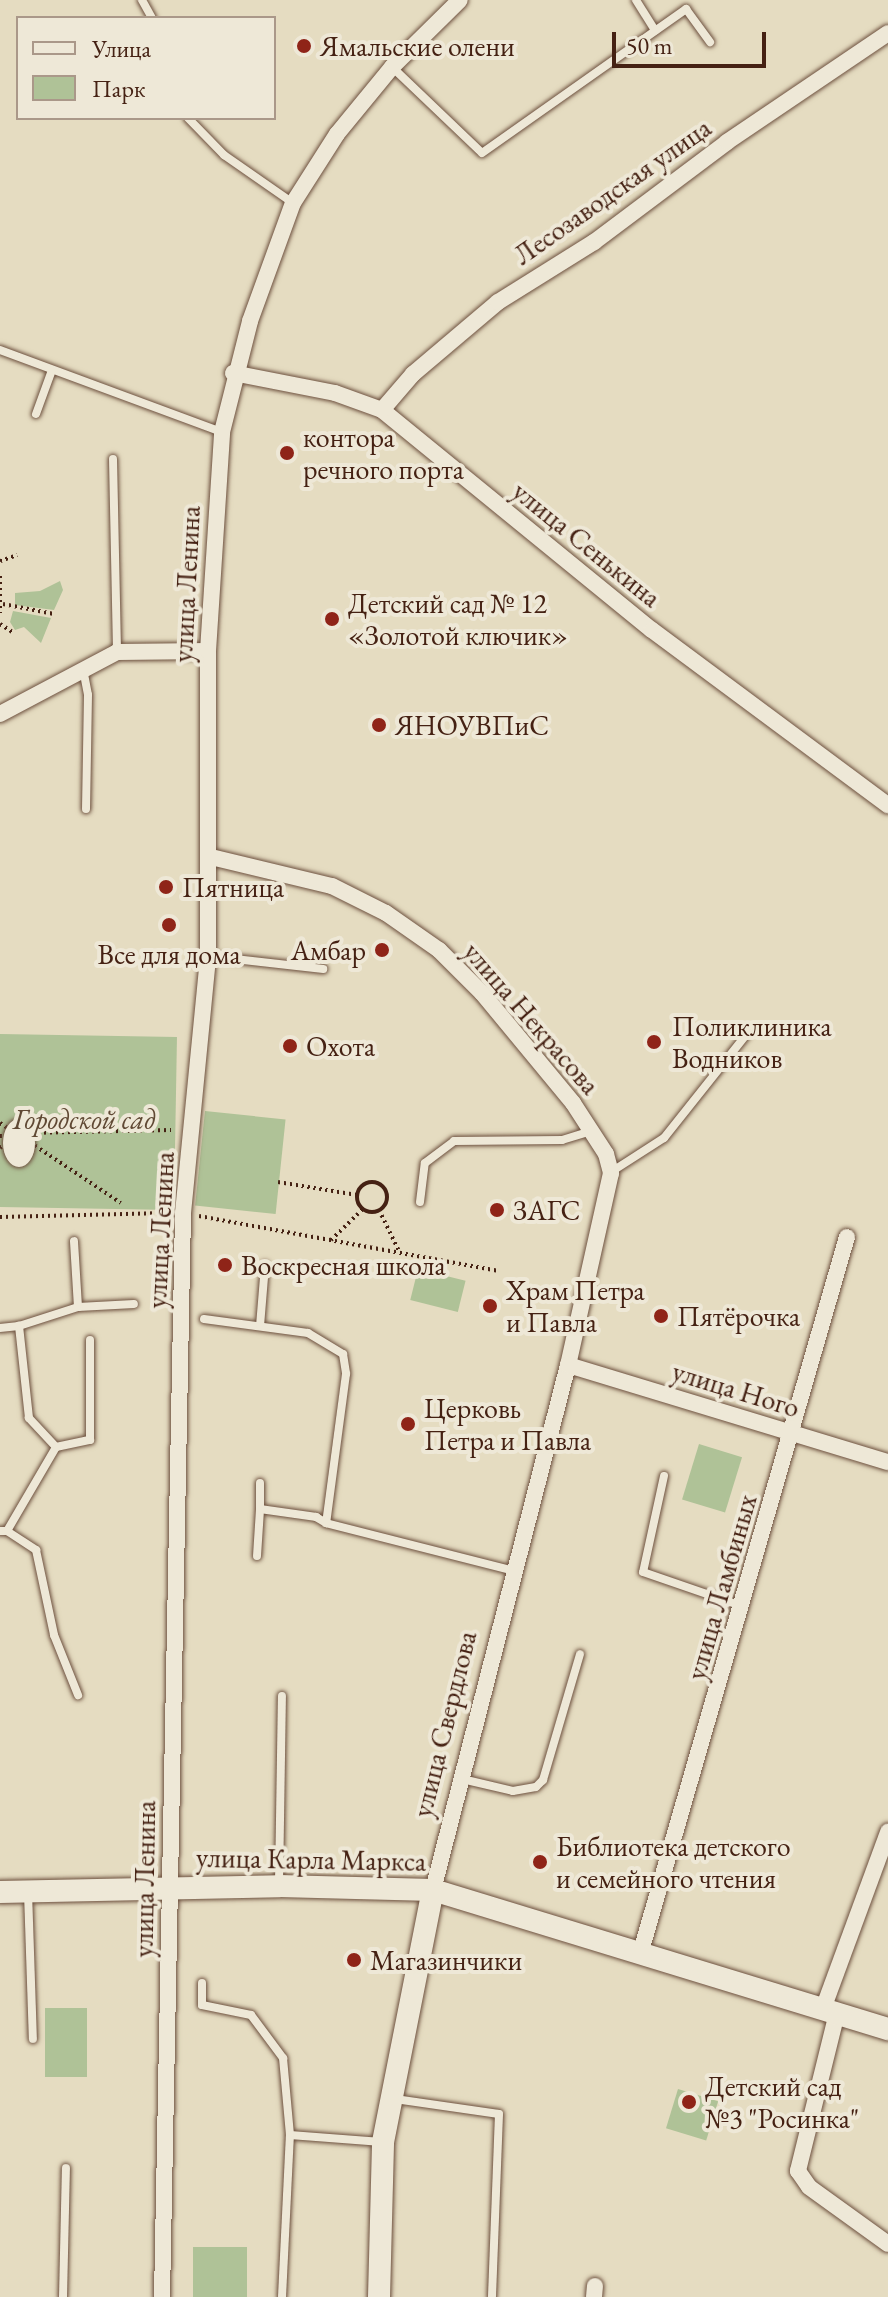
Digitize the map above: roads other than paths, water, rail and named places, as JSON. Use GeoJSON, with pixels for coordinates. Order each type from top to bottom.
{"type":"FeatureCollection","features":[{"type":"Feature","properties":{"kind":"street","name":"улица Ленина"},"geometry":{"type":"LineString","coordinates":[[162,2297],[183,1213],[208,956],[211,857],[208,651],[222,432],[233,373],[293,203],[337,134],[392,67],[460,0]]}},
{"type":"Feature","properties":{"kind":"street","name":"Лесозаводская улица"},"geometry":{"type":"LineString","coordinates":[[382,410],[413,374],[498,302],[594,242],[727,142],[888,33]]}},
{"type":"Feature","properties":{"kind":"street","name":"улица Сенькина"},"geometry":{"type":"LineString","coordinates":[[233,373],[335,393],[382,410],[652,630],[888,805]]}},
{"type":"Feature","properties":{"kind":"street"},"geometry":{"type":"LineString","coordinates":[[0,714],[117,652],[208,651]]}},
{"type":"Feature","properties":{"kind":"street","name":"улица Некрасова"},"geometry":{"type":"LineString","coordinates":[[211,857],[332,886],[412,930],[482,993],[593,1130],[611,1173]]}},
{"type":"Feature","properties":{"kind":"street","name":"улица Свердлова"},"geometry":{"type":"LineString","coordinates":[[379,2297],[383,2142],[390,2098],[433,1890],[568,1365],[611,1173]]}},
{"type":"Feature","properties":{"kind":"street","name":"улица Ламбиных"},"geometry":{"type":"LineString","coordinates":[[641,1951],[743,1607],[847,1237]]}},
{"type":"Feature","properties":{"kind":"street","name":"улица Ного"},"geometry":{"type":"LineString","coordinates":[[568,1365],[888,1462]]}},
{"type":"Feature","properties":{"kind":"street"},"geometry":{"type":"LineString","coordinates":[[888,1832],[830,2011],[798,2171],[809,2187],[888,2244]]}},
{"type":"Feature","properties":{"kind":"street","name":"улица Карла Маркса"},"geometry":{"type":"LineString","coordinates":[[0,1892],[279,1886],[433,1890],[641,1951],[888,2029]]}},
{"type":"Feature","properties":{"kind":"lane"},"geometry":{"type":"LineString","coordinates":[[636,0],[655,30]]}},
{"type":"Feature","properties":{"kind":"lane"},"geometry":{"type":"LineString","coordinates":[[392,67],[482,153],[686,9],[710,42]]}},
{"type":"Feature","properties":{"kind":"lane"},"geometry":{"type":"LineString","coordinates":[[190,120],[224,155],[293,203]]}},
{"type":"Feature","properties":{"kind":"lane"},"geometry":{"type":"LineString","coordinates":[[0,350],[222,432]]}},
{"type":"Feature","properties":{"kind":"lane"},"geometry":{"type":"LineString","coordinates":[[36,414],[52,370]]}},
{"type":"Feature","properties":{"kind":"lane"},"geometry":{"type":"LineString","coordinates":[[113,459],[117,652]]}},
{"type":"Feature","properties":{"kind":"lane"},"geometry":{"type":"LineString","coordinates":[[83,669],[88,695],[86,809]]}},
{"type":"Feature","properties":{"kind":"lane"},"geometry":{"type":"LineString","coordinates":[[208,956],[323,969]]}},
{"type":"Feature","properties":{"kind":"lane"},"geometry":{"type":"LineString","coordinates":[[611,1173],[664,1138],[746,1035]]}},
{"type":"Feature","properties":{"kind":"lane"},"geometry":{"type":"LineString","coordinates":[[420,1202],[425,1163],[454,1141],[562,1140],[593,1130]]}},
{"type":"Feature","properties":{"kind":"lane"},"geometry":{"type":"LineString","coordinates":[[74,1241],[78,1307]]}},
{"type":"Feature","properties":{"kind":"lane"},"geometry":{"type":"LineString","coordinates":[[260,1326],[265,1265]]}},
{"type":"Feature","properties":{"kind":"lane"},"geometry":{"type":"LineString","coordinates":[[0,1328],[19,1326],[78,1307],[134,1304]]}},
{"type":"Feature","properties":{"kind":"lane"},"geometry":{"type":"LineString","coordinates":[[204,1319],[308,1333],[343,1354],[346,1374],[326,1523]]}},
{"type":"Feature","properties":{"kind":"lane"},"geometry":{"type":"LineString","coordinates":[[19,1326],[29,1418],[56,1447]]}},
{"type":"Feature","properties":{"kind":"lane"},"geometry":{"type":"LineString","coordinates":[[78,1695],[54,1635],[36,1550],[28,1540],[4,1531],[56,1447],[90,1440],[90,1340]]}},
{"type":"Feature","properties":{"kind":"lane"},"geometry":{"type":"LineString","coordinates":[[664,1476],[643,1572],[743,1607]]}},
{"type":"Feature","properties":{"kind":"lane"},"geometry":{"type":"LineString","coordinates":[[257,1556],[260,1483]]}},
{"type":"Feature","properties":{"kind":"lane"},"geometry":{"type":"LineString","coordinates":[[260,1509],[316,1517],[326,1523],[514,1571]]}},
{"type":"Feature","properties":{"kind":"lane"},"geometry":{"type":"LineString","coordinates":[[461,1779],[513,1791],[536,1787],[543,1780],[580,1654]]}},
{"type":"Feature","properties":{"kind":"lane"},"geometry":{"type":"LineString","coordinates":[[279,1886],[282,1696]]}},
{"type":"Feature","properties":{"kind":"lane"},"geometry":{"type":"LineString","coordinates":[[28,1891],[33,2039]]}},
{"type":"Feature","properties":{"kind":"lane"},"geometry":{"type":"LineString","coordinates":[[202,1983],[202,2005],[251,2015],[283,2058],[290,2135],[282,2297]]}},
{"type":"Feature","properties":{"kind":"lane"},"geometry":{"type":"LineString","coordinates":[[390,2098],[499,2114],[492,2297]]}},
{"type":"Feature","properties":{"kind":"lane"},"geometry":{"type":"LineString","coordinates":[[290,2135],[383,2142]]}},
{"type":"Feature","properties":{"kind":"lane"},"geometry":{"type":"LineString","coordinates":[[63,2297],[66,2168]]}},
{"type":"Feature","properties":{"kind":"place","name":"Ямальские олени"},"geometry":{"type":"Point","coordinates":[304,46]}},
{"type":"Feature","properties":{"kind":"place","name":"контора речного порта"},"geometry":{"type":"Point","coordinates":[287,453]}},
{"type":"Feature","properties":{"kind":"place","name":"Детский сад № 12 «Золотой ключик»"},"geometry":{"type":"Point","coordinates":[332,619]}},
{"type":"Feature","properties":{"kind":"place","name":"ЯНОУВПиС"},"geometry":{"type":"Point","coordinates":[379,725]}},
{"type":"Feature","properties":{"kind":"place","name":"Пятница"},"geometry":{"type":"Point","coordinates":[166,887]}},
{"type":"Feature","properties":{"kind":"place","name":"Все для дома"},"geometry":{"type":"Point","coordinates":[169,925]}},
{"type":"Feature","properties":{"kind":"place","name":"Амбар"},"geometry":{"type":"Point","coordinates":[382,950]}},
{"type":"Feature","properties":{"kind":"place","name":"Поликлиника Водников"},"geometry":{"type":"Point","coordinates":[654,1042]}},
{"type":"Feature","properties":{"kind":"place","name":"Охота"},"geometry":{"type":"Point","coordinates":[290,1046]}},
{"type":"Feature","properties":{"kind":"place","name":"ЗАГС"},"geometry":{"type":"Point","coordinates":[497,1210]}},
{"type":"Feature","properties":{"kind":"place","name":"Воскресная школа"},"geometry":{"type":"Point","coordinates":[225,1265]}},
{"type":"Feature","properties":{"kind":"place","name":"Храм Петра и Павла"},"geometry":{"type":"Point","coordinates":[490,1306]}},
{"type":"Feature","properties":{"kind":"place","name":"Пятёрочка"},"geometry":{"type":"Point","coordinates":[661,1316]}},
{"type":"Feature","properties":{"kind":"place","name":"Церковь Петра и Павла"},"geometry":{"type":"Point","coordinates":[408,1424]}},
{"type":"Feature","properties":{"kind":"place","name":"Библиотека детского и семейного чтения"},"geometry":{"type":"Point","coordinates":[540,1862]}},
{"type":"Feature","properties":{"kind":"place","name":"Магазинчики"},"geometry":{"type":"Point","coordinates":[354,1960]}},
{"type":"Feature","properties":{"kind":"place","name":"Детский сад №3 \"Росинка\""},"geometry":{"type":"Point","coordinates":[689,2102]}},
{"type":"Feature","properties":{"kind":"park label","name":"Городской сад"},"geometry":{"type":"Point","coordinates":[84,1119]}}]}
